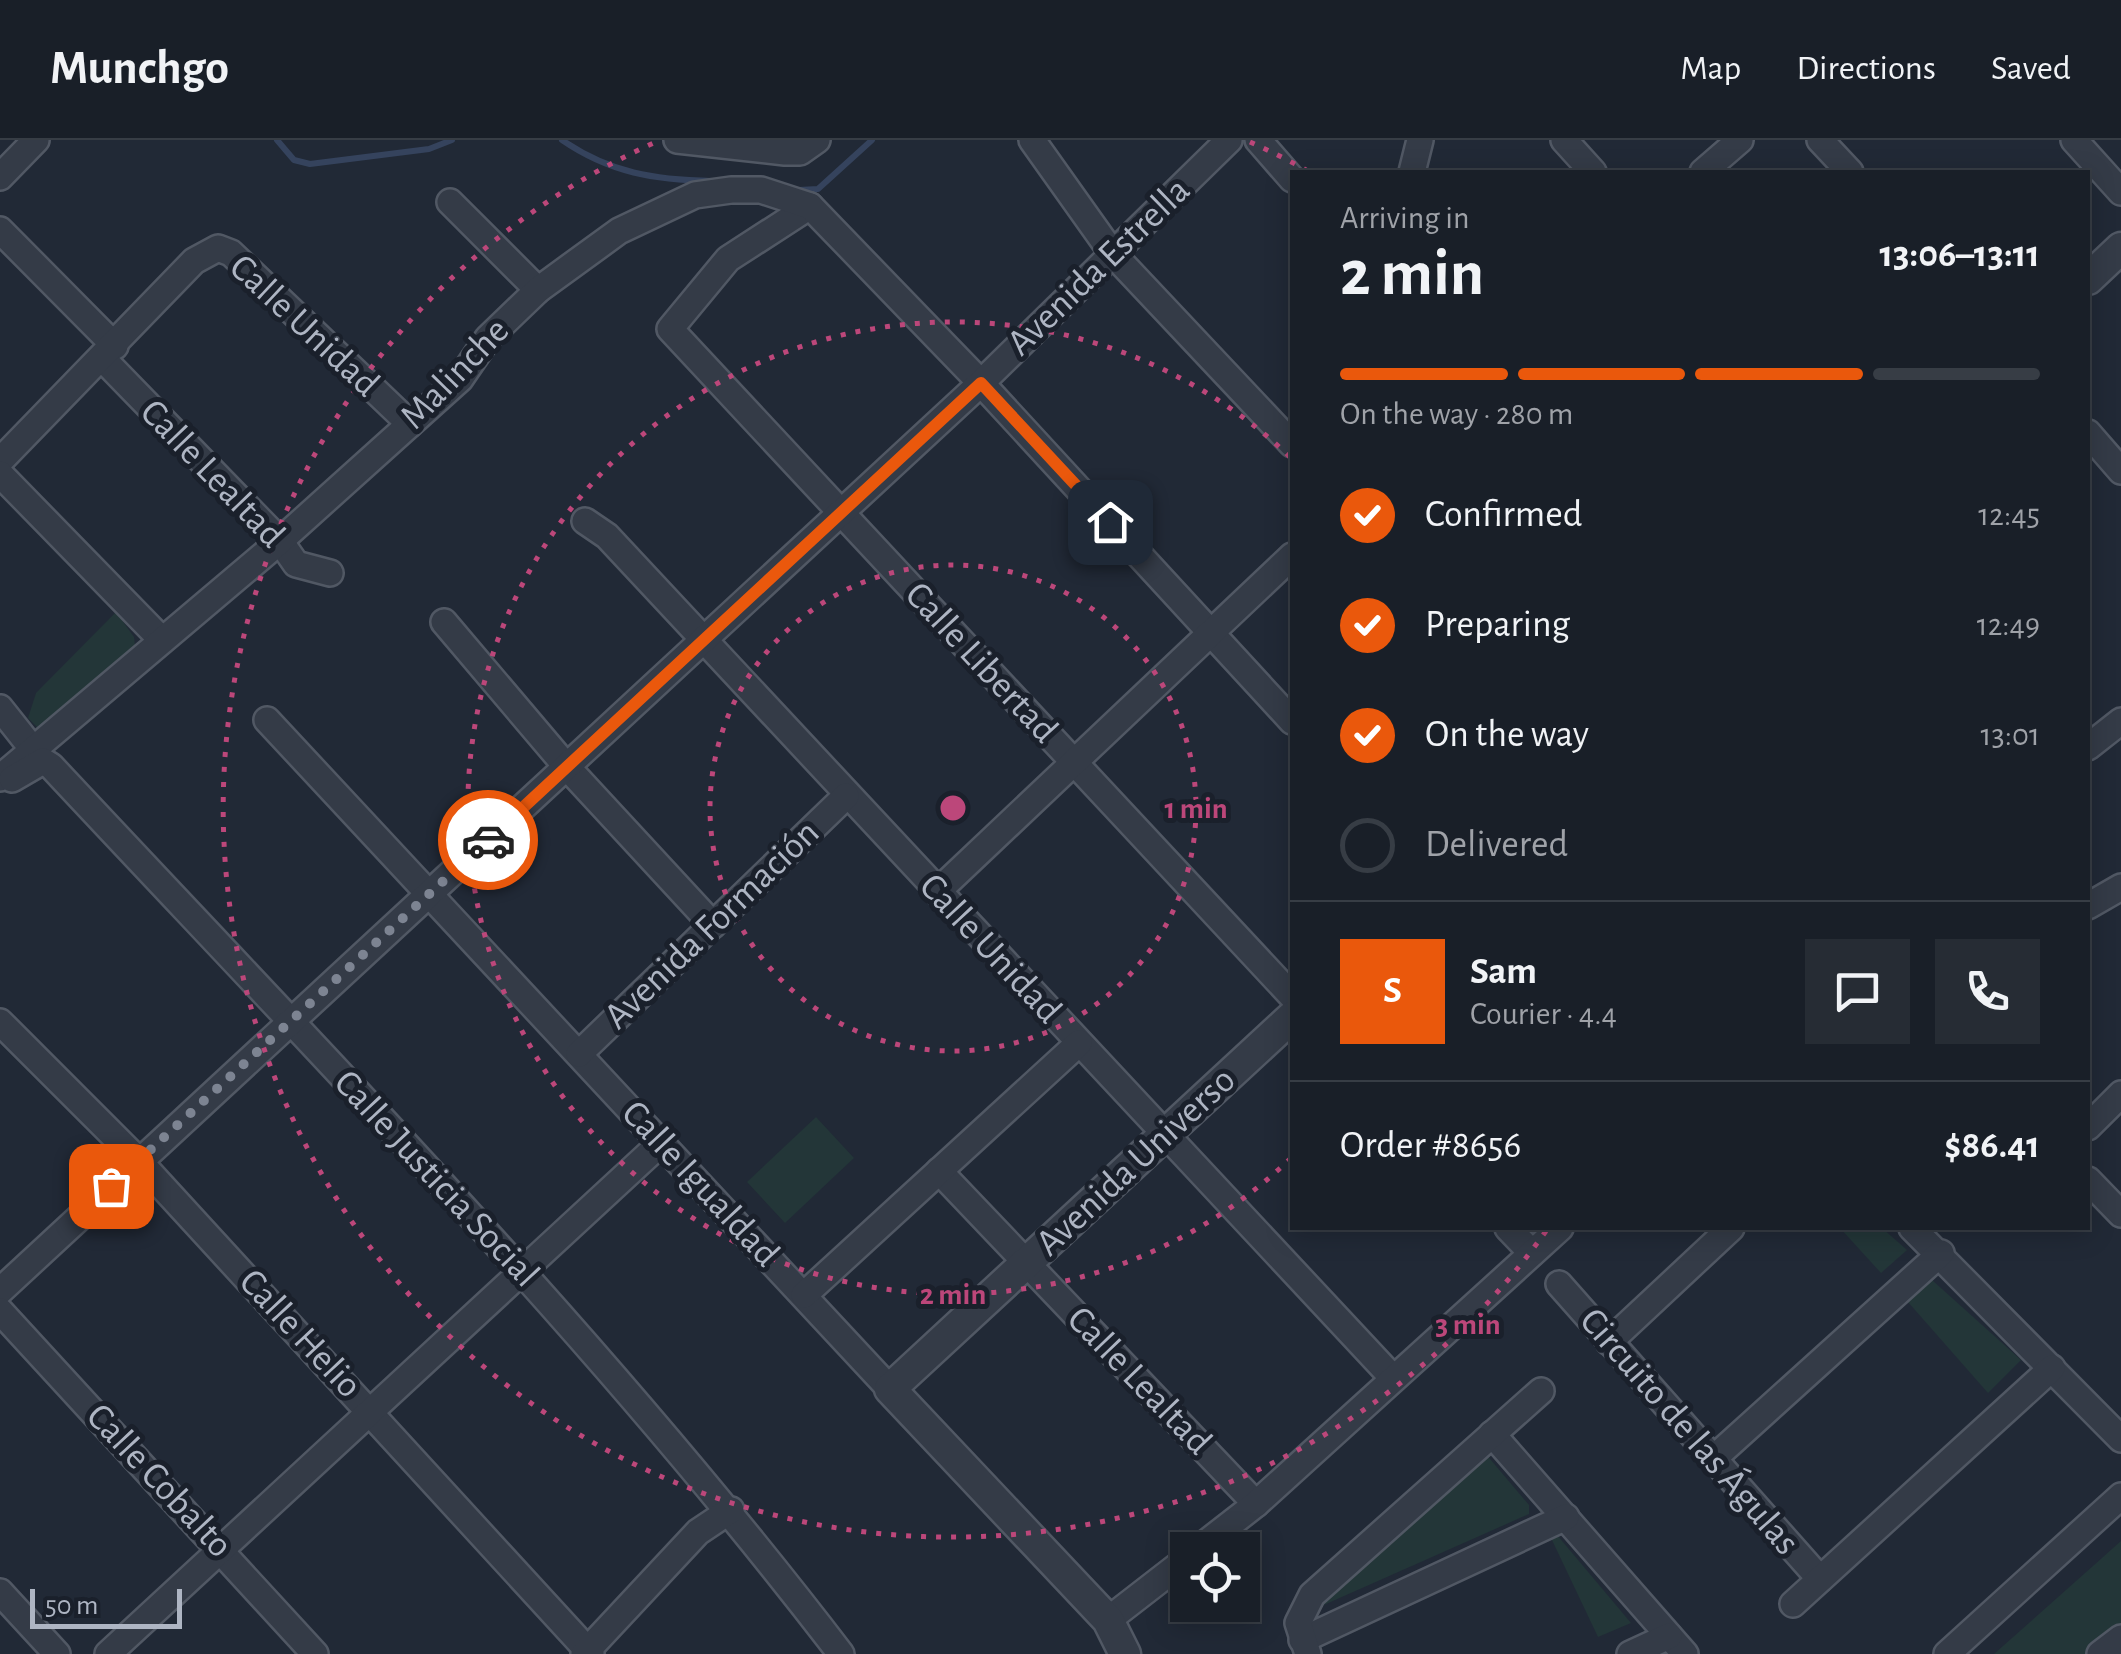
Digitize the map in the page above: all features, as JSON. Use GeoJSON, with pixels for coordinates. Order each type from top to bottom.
{"type":"FeatureCollection","features":[{"type":"Feature","properties":{"kind":"street"},"geometry":{"type":"LineString","coordinates":[[0,177],[36,140]]}},
{"type":"Feature","properties":{"kind":"street"},"geometry":{"type":"LineString","coordinates":[[677,140],[786,152],[800,152],[816,140]]}},
{"type":"Feature","properties":{"kind":"street","name":"Avenida Estrella"},"geometry":{"type":"LineString","coordinates":[[0,1291],[699,639],[981,383],[1229,140]]}},
{"type":"Feature","properties":{"kind":"street"},"geometry":{"type":"LineString","coordinates":[[1258,140],[1290,177]]}},
{"type":"Feature","properties":{"kind":"street"},"geometry":{"type":"LineString","coordinates":[[1412,170],[1420,140]]}},
{"type":"Feature","properties":{"kind":"street"},"geometry":{"type":"LineString","coordinates":[[1564,140],[1592,170]]}},
{"type":"Feature","properties":{"kind":"street"},"geometry":{"type":"LineString","coordinates":[[1706,170],[1740,140]]}},
{"type":"Feature","properties":{"kind":"street"},"geometry":{"type":"LineString","coordinates":[[1820,140],[1848,170]]}},
{"type":"Feature","properties":{"kind":"street"},"geometry":{"type":"LineString","coordinates":[[2074,140],[2121,192]]}},
{"type":"Feature","properties":{"kind":"street"},"geometry":{"type":"LineString","coordinates":[[1045,145],[1113,254],[1290,442]]}},
{"type":"Feature","properties":{"kind":"street"},"geometry":{"type":"LineString","coordinates":[[786,152],[803,202],[981,383],[1290,719]]}},
{"type":"Feature","properties":{"kind":"street","name":"Malinche"},"geometry":{"type":"LineString","coordinates":[[0,781],[31,747],[280,541],[460,379],[488,338],[538,290],[620,231],[695,195],[761,190],[803,202]]}},
{"type":"Feature","properties":{"kind":"street"},"geometry":{"type":"LineString","coordinates":[[450,202],[538,290]]}},
{"type":"Feature","properties":{"kind":"street","name":"Calle Libertad"},"geometry":{"type":"LineString","coordinates":[[803,202],[728,259],[670,329],[1290,994]]}},
{"type":"Feature","properties":{"kind":"street","name":"Calle Lealtad"},"geometry":{"type":"LineString","coordinates":[[0,230],[280,541],[296,564],[330,573]]}},
{"type":"Feature","properties":{"kind":"street"},"geometry":{"type":"LineString","coordinates":[[2090,277],[2121,248]]}},
{"type":"Feature","properties":{"kind":"street","name":"Calle Unidad"},"geometry":{"type":"LineString","coordinates":[[109,353],[194,261],[213,249],[231,253],[410,424]]}},
{"type":"Feature","properties":{"kind":"street"},"geometry":{"type":"LineString","coordinates":[[0,461],[109,353]]}},
{"type":"Feature","properties":{"kind":"street"},"geometry":{"type":"LineString","coordinates":[[2090,435],[2121,470]]}},
{"type":"Feature","properties":{"kind":"street"},"geometry":{"type":"LineString","coordinates":[[0,474],[162,640]]}},
{"type":"Feature","properties":{"kind":"street","name":"Calle Unidad"},"geometry":{"type":"LineString","coordinates":[[585,522],[607,536],[699,639],[1393,1378]]}},
{"type":"Feature","properties":{"kind":"street"},"geometry":{"type":"LineString","coordinates":[[937,892],[1290,558]]}},
{"type":"Feature","properties":{"kind":"street"},"geometry":{"type":"LineString","coordinates":[[444,622],[566,766],[713,925]]}},
{"type":"Feature","properties":{"kind":"street"},"geometry":{"type":"LineString","coordinates":[[0,708],[31,747]]}},
{"type":"Feature","properties":{"kind":"street","name":"Calle Igualdad"},"geometry":{"type":"LineString","coordinates":[[266,720],[1108,1620],[1125,1654]]}},
{"type":"Feature","properties":{"kind":"street","name":"Calle Justicia Social"},"geometry":{"type":"LineString","coordinates":[[0,781],[43,761],[51,766],[524,1272],[731,1510],[841,1654]]}},
{"type":"Feature","properties":{"kind":"street","name":"Avenida Formación"},"geometry":{"type":"LineString","coordinates":[[579,1054],[846,796]]}},
{"type":"Feature","properties":{"kind":"street"},"geometry":{"type":"LineString","coordinates":[[2090,905],[2121,887]]}},
{"type":"Feature","properties":{"kind":"street","name":"Avenida Universo"},"geometry":{"type":"LineString","coordinates":[[890,1389],[1290,1019]]}},
{"type":"Feature","properties":{"kind":"street","name":"Calle Helio"},"geometry":{"type":"LineString","coordinates":[[0,1022],[138,1160],[587,1652]]}},
{"type":"Feature","properties":{"kind":"street"},"geometry":{"type":"LineString","coordinates":[[804,1295],[1079,1044]]}},
{"type":"Feature","properties":{"kind":"street"},"geometry":{"type":"LineString","coordinates":[[2090,1125],[2121,1094]]}},
{"type":"Feature","properties":{"kind":"street"},"geometry":{"type":"LineString","coordinates":[[108,1654],[224,1551],[662,1142]]}},
{"type":"Feature","properties":{"kind":"street","name":"Calle Lealtad"},"geometry":{"type":"LineString","coordinates":[[939,1171],[1256,1504]]}},
{"type":"Feature","properties":{"kind":"street"},"geometry":{"type":"LineString","coordinates":[[2090,1182],[2121,1214]]}},
{"type":"Feature","properties":{"kind":"street"},"geometry":{"type":"LineString","coordinates":[[1510,1230],[1532,1253]]}},
{"type":"Feature","properties":{"kind":"street"},"geometry":{"type":"LineString","coordinates":[[1220,1532],[1256,1504],[1558,1230]]}},
{"type":"Feature","properties":{"kind":"street"},"geometry":{"type":"LineString","coordinates":[[1609,1342],[1729,1230]]}},
{"type":"Feature","properties":{"kind":"street"},"geometry":{"type":"LineString","coordinates":[[1914,1230],[2121,1439]]}},
{"type":"Feature","properties":{"kind":"street"},"geometry":{"type":"LineString","coordinates":[[1713,1459],[1940,1254]]}},
{"type":"Feature","properties":{"kind":"street","name":"Circuito de las Águlas"},"geometry":{"type":"LineString","coordinates":[[1559,1284],[1820,1579]]}},
{"type":"Feature","properties":{"kind":"street","name":"Calle Cobalto"},"geometry":{"type":"LineString","coordinates":[[0,1311],[315,1654]]}},
{"type":"Feature","properties":{"kind":"street"},"geometry":{"type":"LineString","coordinates":[[1793,1604],[2052,1368]]}},
{"type":"Feature","properties":{"kind":"street"},"geometry":{"type":"LineString","coordinates":[[1542,1391],[1312,1595],[1300,1614],[1305,1647],[1566,1518]]}},
{"type":"Feature","properties":{"kind":"street"},"geometry":{"type":"LineString","coordinates":[[1492,1434],[1677,1645]]}},
{"type":"Feature","properties":{"kind":"street"},"geometry":{"type":"LineString","coordinates":[[1946,1654],[2121,1496]]}},
{"type":"Feature","properties":{"kind":"street"},"geometry":{"type":"LineString","coordinates":[[587,1652],[698,1532],[731,1510]]}},
{"type":"Feature","properties":{"kind":"street"},"geometry":{"type":"LineString","coordinates":[[1108,1620],[1170,1572]]}},
{"type":"Feature","properties":{"kind":"street"},"geometry":{"type":"LineString","coordinates":[[0,1592],[57,1654]]}},
{"type":"Feature","properties":{"kind":"street"},"geometry":{"type":"LineString","coordinates":[[2100,1654],[2121,1638]]}},
{"type":"Feature","properties":{"kind":"street"},"geometry":{"type":"LineString","coordinates":[[1630,1654],[1677,1645]]}},
{"type":"Feature","properties":{"kind":"shaded area"},"geometry":{"type":"Polygon","coordinates":[[[116,612],[134,637],[136,654],[43,733],[28,718],[36,693],[116,612]]]}},
{"type":"Feature","properties":{"kind":"shaded area"},"geometry":{"type":"Polygon","coordinates":[[[816,1117],[854,1158],[785,1223],[747,1182],[816,1117]]]}},
{"type":"Feature","properties":{"kind":"shaded area"},"geometry":{"type":"Polygon","coordinates":[[[1842,1230],[1884,1230],[1907,1250],[1881,1273],[1842,1230]]]}},
{"type":"Feature","properties":{"kind":"shaded area"},"geometry":{"type":"Polygon","coordinates":[[[1932,1280],[2021,1360],[1988,1393],[1908,1302],[1932,1280]]]}},
{"type":"Feature","properties":{"kind":"shaded area"},"geometry":{"type":"Polygon","coordinates":[[[1485,1453],[1529,1505],[1529,1514],[1317,1608],[1319,1600],[1485,1453]]]}},
{"type":"Feature","properties":{"kind":"shaded area"},"geometry":{"type":"Polygon","coordinates":[[[1557,1535],[1631,1623],[1598,1637],[1551,1538],[1557,1535]]]}},
{"type":"Feature","properties":{"kind":"shaded area"},"geometry":{"type":"Polygon","coordinates":[[[2121,1541],[2121,1642],[2105,1654],[1994,1654],[2121,1541]]]}},
{"type":"Feature","properties":{"kind":"waterway"},"geometry":{"type":"LineString","coordinates":[[277,140],[294,160],[310,164],[429,149],[452,140]]}},
{"type":"Feature","properties":{"kind":"waterway"},"geometry":{"type":"LineString","coordinates":[[562,140],[598,160],[634,172],[712,181]]}},
{"type":"Feature","properties":{"kind":"waterway"},"geometry":{"type":"LineString","coordinates":[[799,190],[818,189],[872,140]]}},
{"type":"Feature","properties":{"kind":"way so far"},"geometry":{"type":"LineString","coordinates":[[111,1186],[488,840]]}},
{"type":"Feature","properties":{"kind":"route"},"geometry":{"type":"LineString","coordinates":[[488,840],[699,639],[981,383],[1110,522]]}}]}
